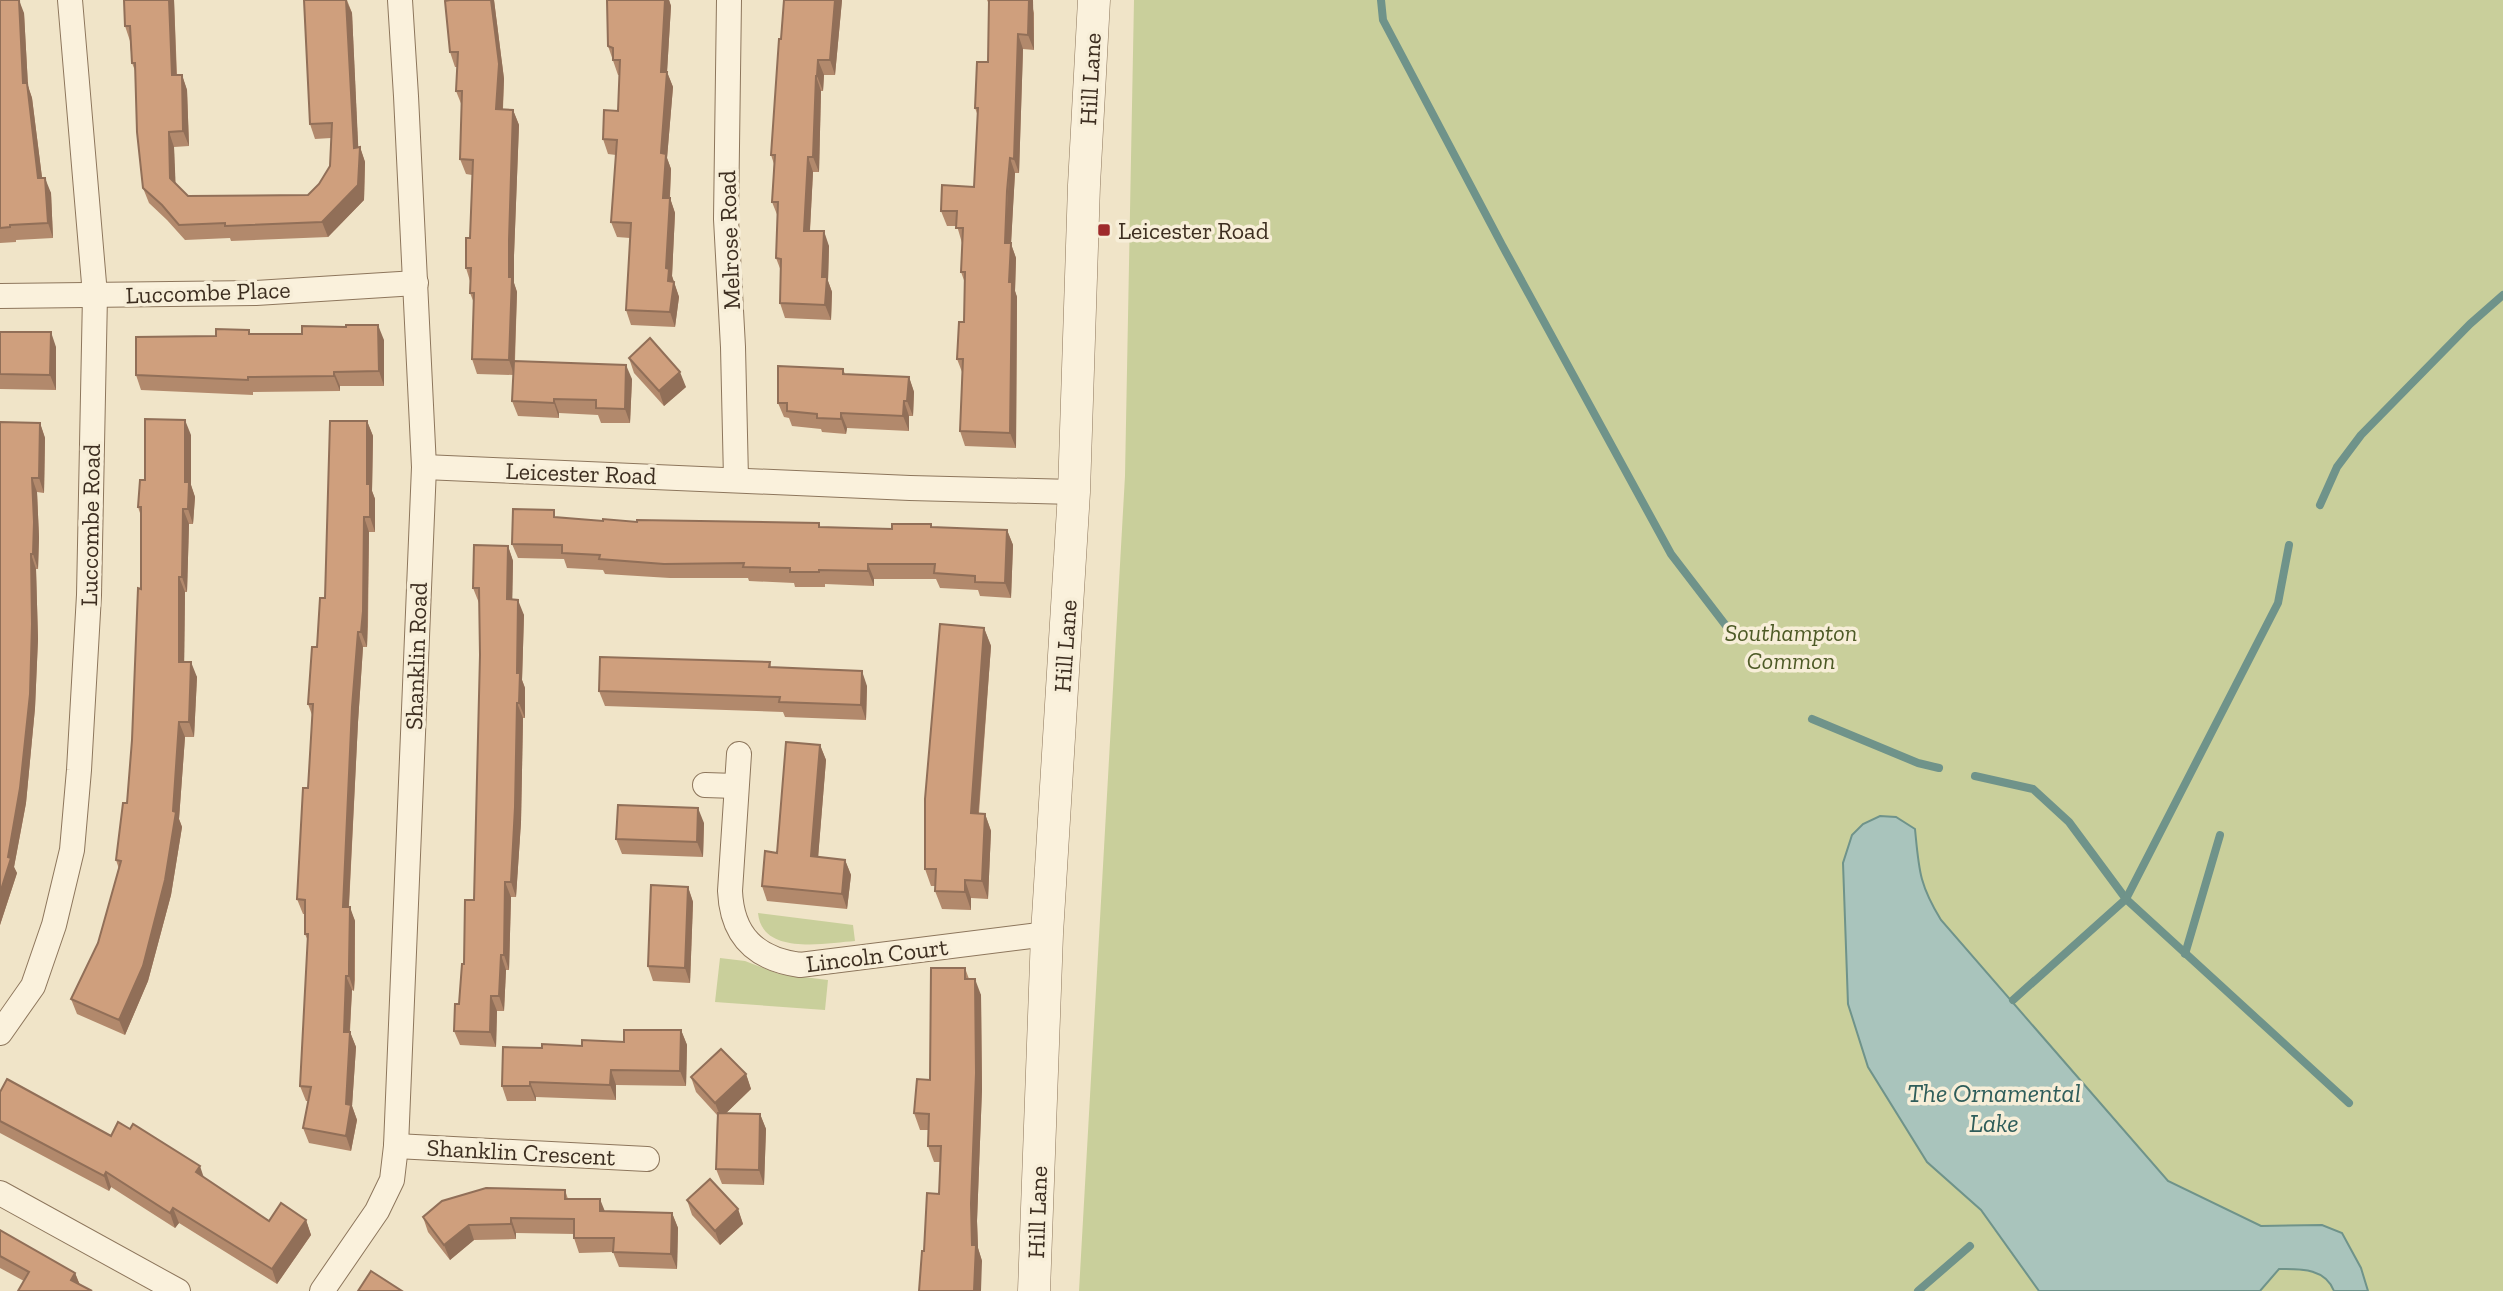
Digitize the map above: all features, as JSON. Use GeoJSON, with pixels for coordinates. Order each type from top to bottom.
{"type":"FeatureCollection","features":[{"type":"Feature","properties":{"kind":"street","name":"Luccombe Road"},"geometry":{"type":"LineString","coordinates":[[0,1033],[33,986],[54,925],[72,850],[79,770],[89,595],[95,295],[70,0]]}},
{"type":"Feature","properties":{"kind":"street","name":"Shanklin Road"},"geometry":{"type":"LineString","coordinates":[[322,1291],[377,1211],[392,1180],[396,1146],[424,467],[400,0]]}},
{"type":"Feature","properties":{"kind":"street","name":"Melrose Road"},"geometry":{"type":"LineString","coordinates":[[729,0],[726,219],[736,479]]}},
{"type":"Feature","properties":{"kind":"street","name":"Hill Lane"},"geometry":{"type":"LineString","coordinates":[[1034,1291],[1047,934],[1074,492],[1084,185],[1094,0]]}},
{"type":"Feature","properties":{"kind":"street","name":"Luccombe Place"},"geometry":{"type":"LineString","coordinates":[[0,296],[256,293],[416,283]]}},
{"type":"Feature","properties":{"kind":"street","name":"Leicester Road"},"geometry":{"type":"LineString","coordinates":[[424,467],[910,488],[1074,492]]}},
{"type":"Feature","properties":{"kind":"street","name":"Lincoln Court"},"geometry":{"type":"LineString","coordinates":[[739,754],[731,909],[738,929],[748,943],[765,955],[781,962],[800,965],[1047,934]]}},
{"type":"Feature","properties":{"kind":"street"},"geometry":{"type":"LineString","coordinates":[[705,785],[736,786]]}},
{"type":"Feature","properties":{"kind":"street","name":"Shanklin Crescent"},"geometry":{"type":"LineString","coordinates":[[396,1146],[647,1159]]}},
{"type":"Feature","properties":{"kind":"street"},"geometry":{"type":"LineString","coordinates":[[0,1193],[178,1291]]}},
{"type":"Feature","properties":{"kind":"green space","name":"Southampton Common"},"geometry":{"type":"Polygon","coordinates":[[[1134,0],[2503,0],[2503,1291],[1079,1291],[1125,476],[1134,0]]]}},
{"type":"Feature","properties":{"kind":"green space"},"geometry":{"type":"Polygon","coordinates":[[[758,913],[853,925],[855,941],[797,944],[783,941],[771,936],[762,927],[758,913]]]}},
{"type":"Feature","properties":{"kind":"green space"},"geometry":{"type":"Polygon","coordinates":[[[720,958],[745,961],[779,974],[828,980],[825,1010],[715,1002],[720,958]]]}},
{"type":"Feature","properties":{"kind":"water","name":"The Ornamental Lake"},"geometry":{"type":"Polygon","coordinates":[[[1880,816],[1896,817],[1915,829],[1921,876],[1941,920],[2168,1181],[2261,1226],[2322,1225],[2342,1233],[2361,1268],[2368,1291],[2334,1291],[2325,1278],[2311,1271],[2279,1269],[2260,1291],[2039,1291],[1981,1210],[1927,1162],[1868,1067],[1848,1004],[1843,863],[1852,835],[1863,824],[1880,816]]]}},
{"type":"Feature","properties":{"kind":"building"},"geometry":{"type":"Polygon","coordinates":[[[0,0],[19,0],[23,83],[27,83],[38,178],[45,178],[48,223],[0,228],[0,0]]]}},
{"type":"Feature","properties":{"kind":"building"},"geometry":{"type":"Polygon","coordinates":[[[124,0],[169,0],[172,75],[182,75],[183,131],[169,132],[170,178],[188,196],[308,195],[319,184],[330,166],[332,123],[310,124],[304,0],[346,0],[354,148],[360,147],[358,185],[322,222],[179,225],[143,188],[137,132],[135,63],[132,63],[130,26],[125,26],[124,0]]]}},
{"type":"Feature","properties":{"kind":"building"},"geometry":{"type":"Polygon","coordinates":[[[491,0],[499,64],[496,109],[513,110],[509,360],[472,359],[474,293],[470,293],[471,268],[466,268],[466,238],[470,238],[473,160],[460,159],[462,91],[456,91],[458,52],[450,52],[445,1],[491,0]]]}},
{"type":"Feature","properties":{"kind":"building"},"geometry":{"type":"Polygon","coordinates":[[[607,0],[665,0],[661,72],[667,72],[661,153],[666,154],[663,198],[670,198],[666,268],[669,269],[668,281],[674,282],[670,312],[626,310],[631,223],[611,222],[617,140],[603,139],[604,110],[618,111],[620,60],[613,60],[613,48],[608,46],[607,0]]]}},
{"type":"Feature","properties":{"kind":"building"},"geometry":{"type":"Polygon","coordinates":[[[784,0],[835,0],[830,60],[818,60],[813,157],[808,157],[804,231],[824,231],[822,277],[827,277],[825,305],[780,303],[781,259],[776,258],[778,202],[772,202],[775,155],[771,155],[784,0]]]}},
{"type":"Feature","properties":{"kind":"building"},"geometry":{"type":"Polygon","coordinates":[[[989,0],[1029,0],[1028,35],[1018,34],[1014,159],[1010,158],[1007,191],[1005,243],[1011,243],[1009,282],[1012,282],[1010,433],[960,431],[963,359],[957,359],[959,322],[964,322],[965,272],[961,272],[963,228],[956,228],[957,211],[941,211],[942,185],[974,187],[978,108],[975,108],[977,62],[988,62],[989,0]]]}},
{"type":"Feature","properties":{"kind":"building"},"geometry":{"type":"Polygon","coordinates":[[[378,325],[379,371],[334,372],[334,376],[248,377],[248,380],[136,375],[136,337],[216,336],[216,329],[249,330],[249,334],[302,334],[302,326],[378,325]]]}},
{"type":"Feature","properties":{"kind":"building"},"geometry":{"type":"Polygon","coordinates":[[[0,332],[51,332],[50,375],[0,374],[0,332]]]}},
{"type":"Feature","properties":{"kind":"building"},"geometry":{"type":"Polygon","coordinates":[[[650,338],[680,372],[659,391],[629,358],[650,338]]]}},
{"type":"Feature","properties":{"kind":"building"},"geometry":{"type":"Polygon","coordinates":[[[514,361],[626,365],[625,409],[596,408],[596,400],[554,399],[554,403],[512,401],[514,361]]]}},
{"type":"Feature","properties":{"kind":"building"},"geometry":{"type":"Polygon","coordinates":[[[778,366],[843,369],[843,374],[909,377],[903,416],[841,413],[841,419],[817,418],[817,414],[787,411],[787,403],[778,403],[778,366]]]}},
{"type":"Feature","properties":{"kind":"building"},"geometry":{"type":"Polygon","coordinates":[[[145,419],[185,420],[185,482],[189,482],[188,509],[183,509],[182,577],[179,577],[179,662],[191,662],[189,722],[179,722],[173,811],[176,812],[165,880],[143,966],[119,1020],[71,999],[98,943],[121,861],[116,860],[123,803],[127,803],[138,588],[141,589],[141,507],[138,507],[140,480],[145,480],[145,419]]]}},
{"type":"Feature","properties":{"kind":"building"},"geometry":{"type":"Polygon","coordinates":[[[330,421],[367,421],[367,484],[370,484],[370,517],[364,517],[363,611],[361,632],[358,632],[352,707],[343,907],[350,907],[349,976],[346,976],[344,1032],[350,1032],[346,1104],[351,1105],[346,1136],[303,1128],[311,1087],[300,1086],[308,934],[305,934],[305,900],[297,899],[303,788],[308,788],[313,704],[308,704],[312,647],[317,647],[320,598],[325,598],[330,421]]]}},
{"type":"Feature","properties":{"kind":"building"},"geometry":{"type":"Polygon","coordinates":[[[0,422],[40,423],[39,478],[32,478],[34,522],[31,554],[30,694],[20,788],[8,857],[11,858],[0,893],[0,422]]]}},
{"type":"Feature","properties":{"kind":"building"},"geometry":{"type":"Polygon","coordinates":[[[513,509],[554,510],[554,517],[603,521],[819,523],[819,527],[892,529],[892,524],[931,524],[931,527],[1007,530],[1005,583],[975,582],[975,576],[934,573],[935,564],[868,564],[868,571],[790,572],[790,568],[743,567],[744,563],[664,564],[599,559],[600,555],[562,553],[562,545],[512,544],[513,509]]]}},
{"type":"Feature","properties":{"kind":"building"},"geometry":{"type":"Polygon","coordinates":[[[474,545],[508,546],[507,599],[518,600],[517,673],[520,673],[511,882],[505,882],[504,955],[501,955],[499,996],[491,996],[490,1032],[454,1031],[455,1004],[459,1004],[464,964],[465,900],[474,900],[480,655],[479,588],[473,588],[474,545]]]}},
{"type":"Feature","properties":{"kind":"building"},"geometry":{"type":"Polygon","coordinates":[[[940,624],[984,628],[971,813],[985,814],[982,881],[965,880],[965,892],[935,891],[936,869],[925,869],[925,799],[940,624]]]}},
{"type":"Feature","properties":{"kind":"building"},"geometry":{"type":"Polygon","coordinates":[[[600,657],[770,662],[769,667],[862,671],[861,705],[779,702],[780,697],[599,691],[600,657]]]}},
{"type":"Feature","properties":{"kind":"building"},"geometry":{"type":"Polygon","coordinates":[[[786,742],[820,745],[811,856],[845,860],[842,894],[762,886],[765,851],[777,853],[786,742]]]}},
{"type":"Feature","properties":{"kind":"building"},"geometry":{"type":"Polygon","coordinates":[[[618,805],[698,808],[697,842],[616,839],[618,805]]]}},
{"type":"Feature","properties":{"kind":"building"},"geometry":{"type":"Polygon","coordinates":[[[651,885],[688,887],[685,968],[648,966],[651,885]]]}},
{"type":"Feature","properties":{"kind":"building"},"geometry":{"type":"Polygon","coordinates":[[[931,968],[965,968],[965,979],[975,979],[976,1073],[971,1204],[972,1245],[976,1245],[974,1291],[919,1291],[927,1193],[939,1194],[941,1146],[928,1146],[929,1114],[914,1113],[917,1079],[930,1080],[931,968]]]}},
{"type":"Feature","properties":{"kind":"building"},"geometry":{"type":"Polygon","coordinates":[[[624,1030],[681,1030],[680,1071],[611,1070],[610,1085],[530,1082],[530,1086],[502,1086],[503,1047],[542,1048],[542,1044],[582,1046],[582,1040],[624,1042],[624,1030]]]}},
{"type":"Feature","properties":{"kind":"building"},"geometry":{"type":"Polygon","coordinates":[[[721,1049],[746,1074],[715,1103],[691,1077],[721,1049]]]}},
{"type":"Feature","properties":{"kind":"building"},"geometry":{"type":"Polygon","coordinates":[[[7,1079],[111,1136],[118,1122],[130,1129],[133,1124],[200,1166],[196,1172],[269,1221],[281,1203],[306,1220],[272,1269],[173,1208],[170,1213],[106,1172],[104,1176],[0,1121],[0,1092],[7,1079]]]}},
{"type":"Feature","properties":{"kind":"building"},"geometry":{"type":"Polygon","coordinates":[[[718,1113],[760,1114],[759,1170],[716,1169],[718,1113]]]}},
{"type":"Feature","properties":{"kind":"building"},"geometry":{"type":"Polygon","coordinates":[[[710,1179],[738,1209],[715,1231],[687,1200],[710,1179]]]}},
{"type":"Feature","properties":{"kind":"building"},"geometry":{"type":"Polygon","coordinates":[[[486,1188],[565,1190],[565,1199],[600,1199],[600,1211],[672,1213],[671,1254],[613,1252],[614,1238],[574,1238],[574,1219],[511,1218],[511,1224],[469,1225],[444,1245],[423,1217],[442,1201],[486,1188]]]}},
{"type":"Feature","properties":{"kind":"building"},"geometry":{"type":"Polygon","coordinates":[[[0,1230],[75,1273],[71,1280],[92,1291],[18,1291],[29,1272],[0,1256],[0,1230]]]}},
{"type":"Feature","properties":{"kind":"building"},"geometry":{"type":"Polygon","coordinates":[[[371,1271],[402,1291],[358,1291],[371,1271]]]}},
{"type":"Feature","properties":{"kind":"waterway"},"geometry":{"type":"LineString","coordinates":[[1381,0],[1383,20],[1671,554],[1727,627]]}},
{"type":"Feature","properties":{"kind":"waterway"},"geometry":{"type":"LineString","coordinates":[[2320,505],[2337,467],[2361,435],[2470,324],[2503,295]]}},
{"type":"Feature","properties":{"kind":"waterway"},"geometry":{"type":"LineString","coordinates":[[2013,1000],[2126,899],[2278,603],[2289,545]]}},
{"type":"Feature","properties":{"kind":"waterway"},"geometry":{"type":"LineString","coordinates":[[1812,719],[1918,763],[1939,768]]}},
{"type":"Feature","properties":{"kind":"waterway"},"geometry":{"type":"LineString","coordinates":[[1975,776],[2033,789],[2069,822],[2126,899],[2349,1103]]}},
{"type":"Feature","properties":{"kind":"waterway"},"geometry":{"type":"LineString","coordinates":[[2185,954],[2220,835]]}},
{"type":"Feature","properties":{"kind":"waterway"},"geometry":{"type":"LineString","coordinates":[[1918,1291],[1970,1246]]}},
{"type":"Feature","properties":{"kind":"place","name":"Leicester Road"},"geometry":{"type":"Point","coordinates":[1104,230]}}]}
